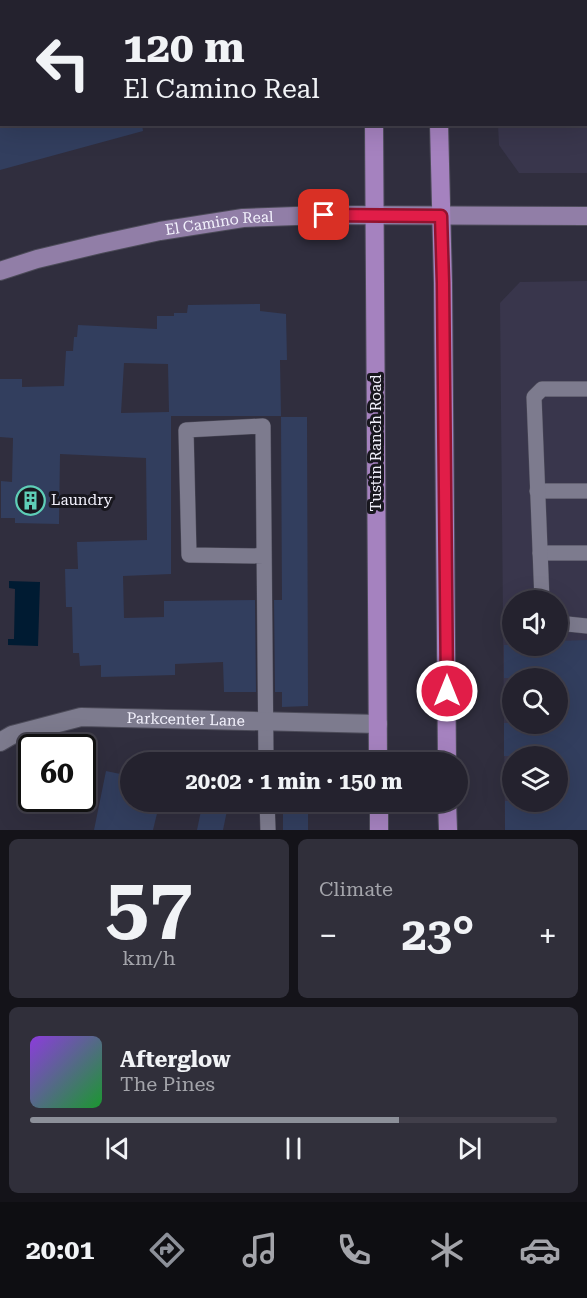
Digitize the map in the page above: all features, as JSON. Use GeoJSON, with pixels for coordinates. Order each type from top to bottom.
{"type":"FeatureCollection","features":[{"type":"Feature","properties":{"kind":"main road","name":"Tustin Ranch Road"},"geometry":{"type":"LineString","coordinates":[[374,126],[378,752]]}},
{"type":"Feature","properties":{"kind":"main road"},"geometry":{"type":"LineString","coordinates":[[439,126],[443,283],[447,752]]}},
{"type":"Feature","properties":{"kind":"main road","name":"El Camino Real"},"geometry":{"type":"LineString","coordinates":[[0,271],[37,259],[100,244],[160,231],[243,218],[374,215],[587,216]]}},
{"type":"Feature","properties":{"kind":"main road"},"geometry":{"type":"LineString","coordinates":[[379,812],[379,830]]}},
{"type":"Feature","properties":{"kind":"main road"},"geometry":{"type":"LineString","coordinates":[[447,812],[448,830]]}},
{"type":"Feature","properties":{"kind":"street","name":"Parkcenter Lane"},"geometry":{"type":"LineString","coordinates":[[0,742],[12,735],[81,717],[378,724]]}},
{"type":"Feature","properties":{"kind":"lane"},"geometry":{"type":"LineString","coordinates":[[542,590],[534,397],[542,389],[587,389]]}},
{"type":"Feature","properties":{"kind":"lane"},"geometry":{"type":"LineString","coordinates":[[264,556],[189,555],[186,430],[263,426],[266,752]]}},
{"type":"Feature","properties":{"kind":"lane"},"geometry":{"type":"LineString","coordinates":[[537,491],[587,491]]}},
{"type":"Feature","properties":{"kind":"lane"},"geometry":{"type":"LineString","coordinates":[[540,553],[587,553]]}},
{"type":"Feature","properties":{"kind":"lane"},"geometry":{"type":"LineString","coordinates":[[568,624],[587,626]]}},
{"type":"Feature","properties":{"kind":"lane"},"geometry":{"type":"LineString","coordinates":[[267,812],[268,830]]}},
{"type":"Feature","properties":{"kind":"shaded area"},"geometry":{"type":"Polygon","coordinates":[[[498,126],[587,126],[587,173],[519,173],[499,145],[498,126]]]}},
{"type":"Feature","properties":{"kind":"shaded area"},"geometry":{"type":"Polygon","coordinates":[[[587,281],[587,830],[505,830],[505,812],[568,812],[568,746],[504,746],[504,734],[568,734],[568,668],[503,668],[503,656],[568,656],[568,590],[503,590],[500,303],[520,282],[587,281]]]}},
{"type":"Feature","properties":{"kind":"water"},"geometry":{"type":"Polygon","coordinates":[[[9,581],[40,582],[38,646],[8,645],[8,639],[14,639],[15,589],[9,588],[9,581]]]}},
{"type":"Feature","properties":{"kind":"building"},"geometry":{"type":"Polygon","coordinates":[[[0,126],[142,126],[143,131],[0,170],[0,126]]]}},
{"type":"Feature","properties":{"kind":"building"},"geometry":{"type":"Polygon","coordinates":[[[260,304],[260,311],[286,314],[287,360],[280,360],[281,416],[171,416],[171,574],[123,576],[124,618],[164,617],[164,601],[255,600],[256,692],[224,692],[223,662],[175,664],[175,675],[101,677],[101,665],[80,666],[79,653],[73,653],[72,607],[66,607],[65,569],[78,569],[77,542],[147,540],[146,458],[60,454],[59,524],[15,523],[15,518],[1,518],[1,481],[12,482],[13,438],[0,437],[0,379],[22,379],[22,387],[64,386],[66,351],[73,351],[78,325],[157,329],[157,316],[187,313],[188,305],[260,304]],[[124,363],[121,413],[169,412],[168,364],[124,363]]]}},
{"type":"Feature","properties":{"kind":"building"},"geometry":{"type":"Polygon","coordinates":[[[281,417],[307,417],[308,706],[282,707],[282,692],[275,692],[274,600],[282,600],[281,417]]]}},
{"type":"Feature","properties":{"kind":"building"},"geometry":{"type":"Polygon","coordinates":[[[587,640],[587,830],[505,830],[505,812],[568,812],[568,746],[504,746],[504,734],[568,734],[568,668],[504,668],[504,656],[568,656],[568,641],[587,640]]]}},
{"type":"Feature","properties":{"kind":"building"},"geometry":{"type":"Polygon","coordinates":[[[106,771],[120,774],[120,812],[157,812],[153,830],[94,830],[106,771]]]}},
{"type":"Feature","properties":{"kind":"building"},"geometry":{"type":"Polygon","coordinates":[[[201,812],[227,812],[223,830],[197,830],[201,812]]]}},
{"type":"Feature","properties":{"kind":"building"},"geometry":{"type":"Polygon","coordinates":[[[283,812],[308,812],[308,830],[283,830],[283,812]]]}},
{"type":"Feature","properties":{"kind":"place","name":"Laundry"},"geometry":{"type":"Point","coordinates":[30,500]}},
{"type":"Feature","properties":{"kind":"route"},"geometry":{"type":"LineString","coordinates":[[324,215],[441,216],[447,691]]}}]}
